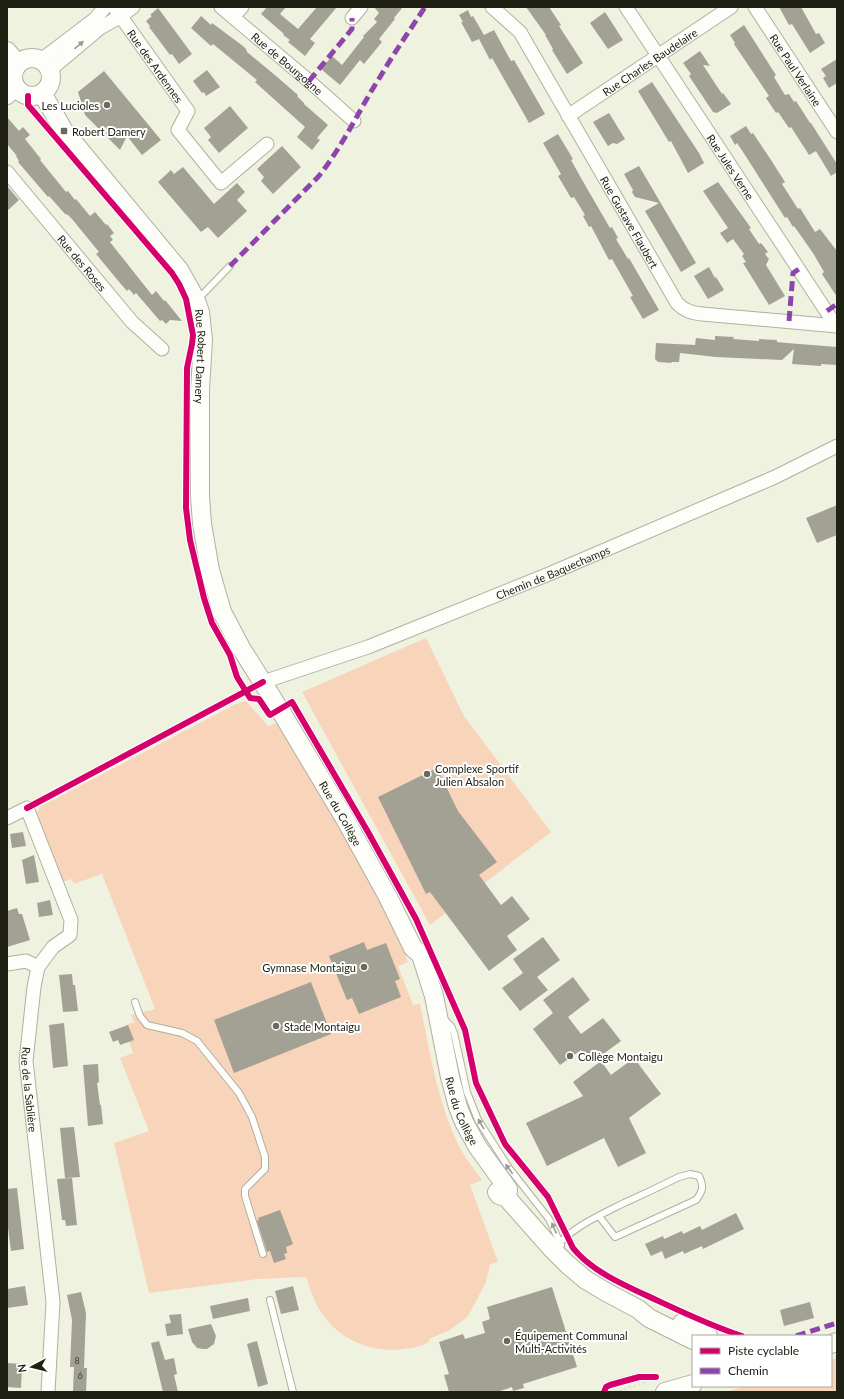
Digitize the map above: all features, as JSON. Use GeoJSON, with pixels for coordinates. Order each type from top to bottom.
{"type":"FeatureCollection","features":[{"type":"Feature","properties":{"kind":"street"},"geometry":{"type":"LineString","coordinates":[[45,65],[95,19],[105,7]]}},
{"type":"Feature","properties":{"kind":"street"},"geometry":{"type":"LineString","coordinates":[[45,65],[100,28],[118,11],[133,7]]}},
{"type":"Feature","properties":{"kind":"street","name":"Rue de Bourgogne"},"geometry":{"type":"LineString","coordinates":[[221,7],[354,121]]}},
{"type":"Feature","properties":{"kind":"street"},"geometry":{"type":"LineString","coordinates":[[233,17],[242,7]]}},
{"type":"Feature","properties":{"kind":"street"},"geometry":{"type":"LineString","coordinates":[[352,18],[361,7]]}},
{"type":"Feature","properties":{"kind":"street","name":"Rue Gustave Flaubert"},"geometry":{"type":"LineString","coordinates":[[492,7],[520,32],[677,303],[683,309],[687,312],[702,314],[836,326]]}},
{"type":"Feature","properties":{"kind":"street","name":"Rue Jules Verne"},"geometry":{"type":"LineString","coordinates":[[626,7],[836,326]]}},
{"type":"Feature","properties":{"kind":"street","name":"Rue Charles Baudelaire"},"geometry":{"type":"LineString","coordinates":[[568,116],[731,7]]}},
{"type":"Feature","properties":{"kind":"street","name":"Rue Paul Verlaine"},"geometry":{"type":"LineString","coordinates":[[755,7],[837,132]]}},
{"type":"Feature","properties":{"kind":"street","name":"Rue des Ardennes"},"geometry":{"type":"LineString","coordinates":[[118,11],[188,111],[178,130],[221,183],[267,144]]}},
{"type":"Feature","properties":{"kind":"street"},"geometry":{"type":"LineString","coordinates":[[13,57],[25,60],[33,58],[45,65],[51,79],[48,87],[42,93],[36,96],[12,94],[14,84],[13,57]]}},
{"type":"Feature","properties":{"kind":"street","name":"Rue Robert Damery"},"geometry":{"type":"LineString","coordinates":[[42,93],[64,131],[180,270],[195,298],[200,312],[203,340],[200,390],[200,496],[205,545],[222,612],[241,648],[263,682]]}},
{"type":"Feature","properties":{"kind":"street","name":"Rue des Roses"},"geometry":{"type":"LineString","coordinates":[[7,172],[132,322],[162,349]]}},
{"type":"Feature","properties":{"kind":"street","name":"Chemin de Baquechamps"},"geometry":{"type":"LineString","coordinates":[[263,682],[388,639],[571,564],[775,477],[837,446]]}},
{"type":"Feature","properties":{"kind":"street","name":"Rue du Collège"},"geometry":{"type":"LineString","coordinates":[[263,682],[356,837],[413,948],[421,955],[433,993],[450,1077],[458,1107],[477,1146],[508,1189],[507,1198]]}},
{"type":"Feature","properties":{"kind":"street","name":"Rue de la Sablière"},"geometry":{"type":"LineString","coordinates":[[7,818],[27,808],[71,920],[70,935],[53,947],[38,967],[34,987],[26,1061],[53,1302],[48,1392]]}},
{"type":"Feature","properties":{"kind":"street","name":"Rue du Collège"},"geometry":{"type":"LineString","coordinates":[[413,948],[412,957],[423,996],[442,1089],[452,1121],[469,1154],[499,1195],[507,1198],[556,1246],[567,1264],[593,1284],[638,1309],[649,1318],[692,1340]]}},
{"type":"Feature","properties":{"kind":"street"},"geometry":{"type":"LineString","coordinates":[[7,964],[26,961],[38,967]]}},
{"type":"Feature","properties":{"kind":"street","name":"Rue du Collège"},"geometry":{"type":"LineString","coordinates":[[638,1309],[652,1310],[696,1328],[706,1335]]}},
{"type":"Feature","properties":{"kind":"street"},"geometry":{"type":"LineString","coordinates":[[665,1392],[692,1384]]}},
{"type":"Feature","properties":{"kind":"lane"},"geometry":{"type":"LineString","coordinates":[[195,298],[202,294],[230,266]]}},
{"type":"Feature","properties":{"kind":"lane"},"geometry":{"type":"LineString","coordinates":[[135,1002],[140,1016],[147,1025],[182,1033],[197,1041],[238,1093],[252,1117],[265,1157],[265,1169],[246,1189],[245,1196],[263,1254]]}},
{"type":"Feature","properties":{"kind":"lane"},"geometry":{"type":"LineString","coordinates":[[438,1015],[451,1026],[454,1033],[467,1092],[478,1120],[509,1168],[549,1219],[556,1246],[576,1229],[599,1216],[679,1177],[690,1174],[699,1176],[703,1184],[702,1193],[696,1200],[615,1237],[599,1216]]}},
{"type":"Feature","properties":{"kind":"lane"},"geometry":{"type":"LineString","coordinates":[[270,1300],[293,1392]]}},
{"type":"Feature","properties":{"kind":"path"},"geometry":{"type":"LineString","coordinates":[[639,1377],[656,1377]]}},
{"type":"Feature","properties":{"kind":"path"},"geometry":{"type":"LineString","coordinates":[[614,1392],[644,1383],[656,1377]]}},
{"type":"Feature","properties":{"kind":"shaded area","name":"Complexe Sportif Julien Absalon"},"geometry":{"type":"Polygon","coordinates":[[[426,638],[464,716],[551,832],[430,925],[302,692],[426,638]]]}},
{"type":"Feature","properties":{"kind":"shaded area","name":"Stade Montaigu"},"geometry":{"type":"Polygon","coordinates":[[[246,701],[268,726],[280,722],[349,839],[381,900],[408,962],[398,966],[413,1005],[420,1004],[439,1093],[451,1127],[460,1149],[482,1180],[470,1185],[498,1262],[489,1265],[485,1284],[468,1316],[450,1330],[429,1339],[429,1342],[425,1344],[416,1347],[393,1350],[382,1349],[360,1344],[350,1339],[325,1318],[313,1297],[306,1277],[257,1279],[149,1293],[114,1143],[149,1131],[120,1058],[133,1053],[129,1042],[126,1025],[134,1022],[131,1015],[155,1009],[102,874],[74,884],[71,879],[62,882],[36,814],[40,807],[232,706],[246,701]]]}},
{"type":"Feature","properties":{"kind":"shaded area"},"geometry":{"type":"Polygon","coordinates":[[[837,1358],[837,1392],[725,1392],[744,1387],[832,1387],[832,1360],[837,1358]]]}},
{"type":"Feature","properties":{"kind":"building"},"geometry":{"type":"Polygon","coordinates":[[[267,7],[286,7],[280,14],[298,29],[317,7],[337,7],[310,39],[315,43],[305,56],[288,42],[290,40],[261,14],[267,7]]]}},
{"type":"Feature","properties":{"kind":"building"},"geometry":{"type":"Polygon","coordinates":[[[374,7],[403,7],[379,39],[382,42],[364,64],[360,60],[340,85],[321,69],[332,56],[342,65],[364,37],[363,36],[377,22],[374,19],[379,13],[374,7]]]}},
{"type":"Feature","properties":{"kind":"building"},"geometry":{"type":"Polygon","coordinates":[[[526,7],[549,7],[561,25],[559,26],[583,63],[567,74],[552,50],[553,49],[546,35],[526,7]]]}},
{"type":"Feature","properties":{"kind":"building"},"geometry":{"type":"Polygon","coordinates":[[[779,7],[801,7],[816,34],[819,33],[825,43],[810,53],[792,24],[789,25],[779,7]]]}},
{"type":"Feature","properties":{"kind":"building"},"geometry":{"type":"Polygon","coordinates":[[[158,8],[192,54],[179,64],[172,54],[170,55],[146,21],[158,8]]]}},
{"type":"Feature","properties":{"kind":"building"},"geometry":{"type":"Polygon","coordinates":[[[468,10],[471,17],[473,16],[484,35],[494,30],[511,61],[514,60],[545,114],[529,123],[492,58],[490,60],[479,39],[472,42],[461,22],[463,22],[459,15],[468,10]]]}},
{"type":"Feature","properties":{"kind":"building"},"geometry":{"type":"Polygon","coordinates":[[[605,12],[623,40],[608,49],[590,23],[605,12]]]}},
{"type":"Feature","properties":{"kind":"building"},"geometry":{"type":"Polygon","coordinates":[[[201,16],[211,25],[212,23],[243,46],[247,52],[298,95],[297,96],[304,104],[328,125],[317,138],[320,140],[312,150],[297,137],[305,127],[255,82],[257,80],[213,44],[211,46],[191,28],[201,16]]]}},
{"type":"Feature","properties":{"kind":"building"},"geometry":{"type":"Polygon","coordinates":[[[744,25],[776,75],[774,77],[785,95],[789,94],[794,102],[796,101],[837,164],[837,172],[831,176],[816,151],[809,155],[791,127],[789,128],[778,112],[776,113],[766,98],[769,96],[734,44],[735,43],[730,35],[744,25]]]}},
{"type":"Feature","properties":{"kind":"building"},"geometry":{"type":"Polygon","coordinates":[[[700,51],[710,66],[703,65],[722,94],[723,93],[731,104],[717,113],[713,112],[689,76],[691,74],[683,63],[700,51]]]}},
{"type":"Feature","properties":{"kind":"building"},"geometry":{"type":"Polygon","coordinates":[[[837,59],[837,83],[829,88],[823,78],[826,76],[821,69],[837,59]]]}},
{"type":"Feature","properties":{"kind":"building"},"geometry":{"type":"Polygon","coordinates":[[[207,70],[220,87],[206,96],[193,81],[207,70]]]}},
{"type":"Feature","properties":{"kind":"building","name":"Les Lucioles"},"geometry":{"type":"Polygon","coordinates":[[[104,71],[161,140],[142,155],[127,136],[120,150],[85,115],[78,92],[104,71]]]}},
{"type":"Feature","properties":{"kind":"building"},"geometry":{"type":"Polygon","coordinates":[[[652,82],[704,163],[688,173],[671,141],[669,142],[638,91],[652,82]]]}},
{"type":"Feature","properties":{"kind":"building"},"geometry":{"type":"Polygon","coordinates":[[[230,106],[248,128],[219,153],[208,140],[211,137],[204,128],[230,106]]]}},
{"type":"Feature","properties":{"kind":"building"},"geometry":{"type":"Polygon","coordinates":[[[609,113],[625,139],[617,144],[613,143],[608,146],[593,122],[609,113]]]}},
{"type":"Feature","properties":{"kind":"building"},"geometry":{"type":"Polygon","coordinates":[[[7,117],[19,131],[23,127],[30,135],[25,139],[66,192],[68,191],[75,200],[76,199],[90,216],[95,212],[106,225],[107,224],[114,233],[110,236],[113,240],[110,242],[152,295],[156,291],[182,321],[170,320],[166,324],[162,320],[160,321],[136,293],[134,295],[129,289],[127,291],[120,283],[96,254],[99,252],[72,219],[65,214],[49,196],[48,197],[18,162],[17,156],[7,144],[7,117]]]}},
{"type":"Feature","properties":{"kind":"building"},"geometry":{"type":"Polygon","coordinates":[[[746,126],[751,134],[753,133],[785,182],[782,184],[798,209],[800,208],[815,232],[820,229],[837,251],[837,297],[822,274],[824,272],[813,253],[787,217],[785,218],[737,143],[735,145],[730,136],[746,126]]]}},
{"type":"Feature","properties":{"kind":"building"},"geometry":{"type":"Polygon","coordinates":[[[558,134],[573,159],[571,160],[610,228],[612,227],[618,238],[616,239],[628,259],[629,258],[659,310],[643,319],[630,297],[633,296],[612,259],[609,260],[591,226],[589,227],[583,216],[585,215],[574,197],[571,198],[558,176],[561,174],[543,143],[558,134]]]}},
{"type":"Feature","properties":{"kind":"building"},"geometry":{"type":"Polygon","coordinates":[[[282,146],[301,167],[273,194],[261,181],[264,177],[257,169],[282,146]]]}},
{"type":"Feature","properties":{"kind":"building"},"geometry":{"type":"Polygon","coordinates":[[[639,166],[696,263],[681,272],[645,211],[659,203],[635,197],[632,192],[633,190],[624,174],[639,166]]]}},
{"type":"Feature","properties":{"kind":"building"},"geometry":{"type":"Polygon","coordinates":[[[183,167],[214,204],[237,183],[245,192],[237,200],[247,211],[218,238],[208,227],[201,232],[158,182],[171,170],[174,174],[183,167]]]}},
{"type":"Feature","properties":{"kind":"building"},"geometry":{"type":"Polygon","coordinates":[[[718,182],[751,228],[749,229],[759,244],[761,243],[768,252],[765,254],[769,259],[766,265],[785,296],[769,305],[743,263],[746,262],[742,256],[744,254],[733,239],[727,243],[720,233],[728,228],[703,191],[718,182]]]}},
{"type":"Feature","properties":{"kind":"building"},"geometry":{"type":"Polygon","coordinates":[[[7,186],[19,200],[7,211],[7,186]]]}},
{"type":"Feature","properties":{"kind":"building"},"geometry":{"type":"Polygon","coordinates":[[[709,267],[724,290],[708,299],[694,276],[709,267]]]}},
{"type":"Feature","properties":{"kind":"building"},"geometry":{"type":"Polygon","coordinates":[[[715,336],[759,341],[759,339],[777,340],[777,342],[837,347],[837,365],[821,364],[821,366],[792,364],[794,349],[782,360],[716,357],[680,353],[679,362],[658,362],[655,359],[656,343],[695,345],[696,338],[715,340],[715,336]]]}},
{"type":"Feature","properties":{"kind":"building"},"geometry":{"type":"Polygon","coordinates":[[[837,505],[837,535],[817,543],[806,518],[837,505]]]}},
{"type":"Feature","properties":{"kind":"building"},"geometry":{"type":"Polygon","coordinates":[[[437,768],[458,811],[497,862],[479,875],[501,905],[512,896],[530,919],[507,936],[517,950],[489,971],[430,892],[426,894],[378,797],[437,768]]]}},
{"type":"Feature","properties":{"kind":"building"},"geometry":{"type":"Polygon","coordinates":[[[23,832],[26,846],[12,848],[10,834],[23,832]]]}},
{"type":"Feature","properties":{"kind":"building"},"geometry":{"type":"Polygon","coordinates":[[[34,855],[39,882],[26,884],[22,860],[34,855]]]}},
{"type":"Feature","properties":{"kind":"building"},"geometry":{"type":"Polygon","coordinates":[[[50,900],[53,915],[39,917],[37,903],[50,900]]]}},
{"type":"Feature","properties":{"kind":"building"},"geometry":{"type":"Polygon","coordinates":[[[17,908],[19,914],[22,914],[30,940],[7,947],[7,911],[17,908]]]}},
{"type":"Feature","properties":{"kind":"building"},"geometry":{"type":"Polygon","coordinates":[[[543,937],[560,960],[537,977],[548,990],[520,1011],[502,988],[523,973],[513,959],[543,937]]]}},
{"type":"Feature","properties":{"kind":"building","name":"Gymnase Montaigu"},"geometry":{"type":"Polygon","coordinates":[[[364,942],[367,950],[386,943],[400,979],[395,981],[401,997],[359,1014],[352,998],[347,1000],[329,956],[364,942]]]}},
{"type":"Feature","properties":{"kind":"building"},"geometry":{"type":"Polygon","coordinates":[[[72,974],[73,985],[75,985],[78,1011],[63,1012],[59,975],[72,974]]]}},
{"type":"Feature","properties":{"kind":"building"},"geometry":{"type":"Polygon","coordinates":[[[573,977],[590,1000],[568,1017],[581,1034],[603,1018],[621,1041],[591,1063],[581,1050],[560,1065],[533,1029],[553,1013],[543,1000],[573,977]]]}},
{"type":"Feature","properties":{"kind":"building"},"geometry":{"type":"Polygon","coordinates":[[[311,982],[331,1034],[234,1073],[214,1020],[311,982]]]}},
{"type":"Feature","properties":{"kind":"building"},"geometry":{"type":"Polygon","coordinates":[[[64,1023],[68,1066],[53,1068],[49,1025],[64,1023]]]}},
{"type":"Feature","properties":{"kind":"building"},"geometry":{"type":"Polygon","coordinates":[[[128,1025],[134,1040],[120,1045],[118,1040],[113,1042],[109,1032],[128,1025]]]}},
{"type":"Feature","properties":{"kind":"building"},"geometry":{"type":"Polygon","coordinates":[[[634,1058],[661,1094],[629,1118],[646,1153],[618,1167],[604,1138],[547,1166],[526,1123],[583,1096],[573,1082],[601,1061],[611,1075],[634,1058]]]}},
{"type":"Feature","properties":{"kind":"building"},"geometry":{"type":"Polygon","coordinates":[[[98,1064],[99,1082],[97,1083],[103,1124],[88,1126],[83,1065],[98,1064]]]}},
{"type":"Feature","properties":{"kind":"building"},"geometry":{"type":"Polygon","coordinates":[[[74,1127],[80,1177],[65,1178],[60,1128],[74,1127]]]}},
{"type":"Feature","properties":{"kind":"building"},"geometry":{"type":"Polygon","coordinates":[[[72,1178],[77,1225],[66,1226],[65,1220],[62,1220],[57,1179],[72,1178]]]}},
{"type":"Feature","properties":{"kind":"building"},"geometry":{"type":"Polygon","coordinates":[[[17,1188],[24,1249],[11,1251],[7,1220],[7,1189],[17,1188]]]}},
{"type":"Feature","properties":{"kind":"building"},"geometry":{"type":"Polygon","coordinates":[[[280,1210],[293,1244],[286,1247],[287,1253],[284,1254],[286,1259],[274,1263],[270,1251],[267,1252],[257,1221],[259,1220],[258,1218],[280,1210]]]}},
{"type":"Feature","properties":{"kind":"building"},"geometry":{"type":"Polygon","coordinates":[[[736,1213],[744,1229],[703,1249],[702,1246],[684,1254],[683,1251],[665,1259],[662,1251],[651,1256],[645,1244],[663,1236],[664,1239],[682,1231],[683,1234],[700,1226],[702,1230],[736,1213]]]}},
{"type":"Feature","properties":{"kind":"building"},"geometry":{"type":"Polygon","coordinates":[[[25,1286],[28,1305],[7,1308],[7,1289],[25,1286]]]}},
{"type":"Feature","properties":{"kind":"building"},"geometry":{"type":"Polygon","coordinates":[[[293,1286],[299,1310],[281,1314],[275,1291],[293,1286]]]}},
{"type":"Feature","properties":{"kind":"building","name":"Équipement Communal Multi-Activités"},"geometry":{"type":"Polygon","coordinates":[[[552,1287],[577,1367],[523,1384],[524,1388],[513,1391],[512,1387],[497,1392],[449,1392],[444,1375],[449,1374],[439,1342],[463,1334],[465,1339],[485,1333],[482,1322],[490,1319],[487,1307],[552,1287]]]}},
{"type":"Feature","properties":{"kind":"building"},"geometry":{"type":"Polygon","coordinates":[[[81,1292],[86,1313],[84,1368],[87,1368],[86,1392],[73,1392],[74,1367],[70,1367],[72,1320],[67,1295],[81,1292]]]}},
{"type":"Feature","properties":{"kind":"building"},"geometry":{"type":"Polygon","coordinates":[[[248,1298],[250,1311],[213,1319],[210,1306],[248,1298]]]}},
{"type":"Feature","properties":{"kind":"building"},"geometry":{"type":"Polygon","coordinates":[[[810,1302],[814,1318],[784,1326],[780,1310],[810,1302]]]}},
{"type":"Feature","properties":{"kind":"building"},"geometry":{"type":"Polygon","coordinates":[[[181,1314],[183,1334],[167,1336],[165,1324],[171,1323],[169,1315],[181,1314]]]}},
{"type":"Feature","properties":{"kind":"building"},"geometry":{"type":"Polygon","coordinates":[[[211,1324],[216,1336],[214,1344],[207,1349],[197,1348],[192,1342],[188,1329],[211,1324]]]}},
{"type":"Feature","properties":{"kind":"building"},"geometry":{"type":"Polygon","coordinates":[[[159,1341],[165,1360],[174,1358],[177,1374],[174,1375],[178,1392],[163,1392],[151,1343],[159,1341]]]}},
{"type":"Feature","properties":{"kind":"building"},"geometry":{"type":"Polygon","coordinates":[[[257,1341],[268,1384],[258,1387],[247,1344],[257,1341]]]}},
{"type":"Feature","properties":{"kind":"building"},"geometry":{"type":"Polygon","coordinates":[[[7,1363],[22,1364],[21,1388],[7,1387],[7,1363]]]}},
{"type":"Feature","properties":{"kind":"marked path"},"geometry":{"type":"LineString","coordinates":[[230,266],[318,177],[343,140],[391,59],[425,7]]}},
{"type":"Feature","properties":{"kind":"marked path"},"geometry":{"type":"LineString","coordinates":[[309,81],[352,29],[352,18]]}},
{"type":"Feature","properties":{"kind":"marked path"},"geometry":{"type":"LineString","coordinates":[[789,321],[793,273],[799,269]]}},
{"type":"Feature","properties":{"kind":"marked path"},"geometry":{"type":"LineString","coordinates":[[827,311],[837,304]]}},
{"type":"Feature","properties":{"kind":"marked path"},"geometry":{"type":"LineString","coordinates":[[799,1335],[837,1323]]}},
{"type":"Feature","properties":{"kind":"cycle path"},"geometry":{"type":"LineString","coordinates":[[28,96],[28,105],[172,273],[186,299],[193,335],[187,368],[186,508],[190,540],[204,598],[212,623],[230,655],[237,677],[250,698],[259,699],[270,715],[292,702],[368,832],[416,919],[465,1030],[476,1083],[505,1144],[548,1197],[573,1248],[589,1264],[631,1288],[719,1328],[739,1335]]}},
{"type":"Feature","properties":{"kind":"cycle path"},"geometry":{"type":"LineString","coordinates":[[27,808],[263,682]]}},
{"type":"Feature","properties":{"kind":"cycle path"},"geometry":{"type":"LineString","coordinates":[[604,1392],[606,1387],[610,1385],[639,1377],[656,1377]]}},
{"type":"Feature","properties":{"kind":"place","name":"Les Lucioles"},"geometry":{"type":"Point","coordinates":[107,105]}},
{"type":"Feature","properties":{"kind":"place","name":"Robert Damery"},"geometry":{"type":"Point","coordinates":[64,131]}},
{"type":"Feature","properties":{"kind":"place","name":"Complexe Sportif Julien Absalon"},"geometry":{"type":"Point","coordinates":[427,774]}},
{"type":"Feature","properties":{"kind":"place","name":"Gymnase Montaigu"},"geometry":{"type":"Point","coordinates":[364,967]}},
{"type":"Feature","properties":{"kind":"place","name":"Stade Montaigu"},"geometry":{"type":"Point","coordinates":[276,1026]}},
{"type":"Feature","properties":{"kind":"place","name":"Collège Montaigu"},"geometry":{"type":"Point","coordinates":[570,1056]}},
{"type":"Feature","properties":{"kind":"place","name":"Équipement Communal Multi-Activités"},"geometry":{"type":"Point","coordinates":[507,1341]}}]}
